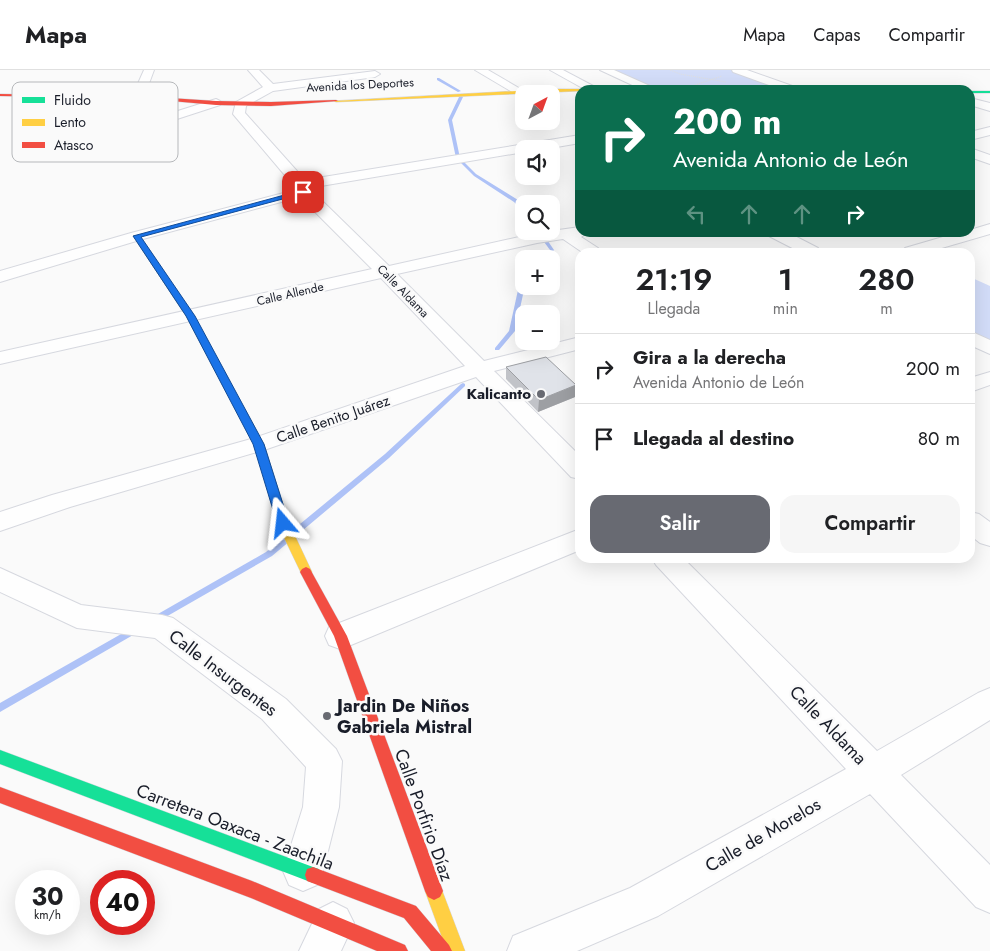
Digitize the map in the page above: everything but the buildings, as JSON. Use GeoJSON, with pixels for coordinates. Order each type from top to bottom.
{"type":"FeatureCollection","features":[{"type":"Feature","properties":{"kind":"street"},"geometry":{"type":"LineString","coordinates":[[144,82],[149,70]]}},
{"type":"Feature","properties":{"kind":"street"},"geometry":{"type":"LineString","coordinates":[[253,70],[270,88]]}},
{"type":"Feature","properties":{"kind":"street"},"geometry":{"type":"LineString","coordinates":[[480,70],[515,89]]}},
{"type":"Feature","properties":{"kind":"street"},"geometry":{"type":"LineString","coordinates":[[555,70],[585,85]]}},
{"type":"Feature","properties":{"kind":"street"},"geometry":{"type":"LineString","coordinates":[[605,70],[641,85]]}},
{"type":"Feature","properties":{"kind":"street"},"geometry":{"type":"LineString","coordinates":[[738,70],[780,85]]}},
{"type":"Feature","properties":{"kind":"street"},"geometry":{"type":"LineString","coordinates":[[240,104],[270,88],[375,74]]}},
{"type":"Feature","properties":{"kind":"street","name":"Avenida los Deportes"},"geometry":{"type":"LineString","coordinates":[[560,89],[575,89]]}},
{"type":"Feature","properties":{"kind":"street","name":"Avenida los Deportes"},"geometry":{"type":"LineString","coordinates":[[178,100],[240,104],[515,91]]}},
{"type":"Feature","properties":{"kind":"street"},"geometry":{"type":"LineString","coordinates":[[975,92],[990,92]]}},
{"type":"Feature","properties":{"kind":"street"},"geometry":{"type":"LineString","coordinates":[[975,102],[990,107]]}},
{"type":"Feature","properties":{"kind":"street"},"geometry":{"type":"LineString","coordinates":[[178,115],[216,103]]}},
{"type":"Feature","properties":{"kind":"street","name":"Calle Aldama"},"geometry":{"type":"LineString","coordinates":[[240,104],[239,114],[302,188],[575,466]]}},
{"type":"Feature","properties":{"kind":"street"},"geometry":{"type":"LineString","coordinates":[[975,135],[990,131]]}},
{"type":"Feature","properties":{"kind":"street"},"geometry":{"type":"LineString","coordinates":[[0,277],[302,188],[451,160],[575,140]]}},
{"type":"Feature","properties":{"kind":"street"},"geometry":{"type":"LineString","coordinates":[[975,154],[990,160]]}},
{"type":"Feature","properties":{"kind":"street"},"geometry":{"type":"LineString","coordinates":[[180,209],[195,220]]}},
{"type":"Feature","properties":{"kind":"street"},"geometry":{"type":"LineString","coordinates":[[568,234],[587,248]]}},
{"type":"Feature","properties":{"kind":"street","name":"Calle Allende"},"geometry":{"type":"LineString","coordinates":[[0,358],[537,238],[568,234]]}},
{"type":"Feature","properties":{"kind":"street"},"geometry":{"type":"LineString","coordinates":[[137,236],[190,316],[259,444]]}},
{"type":"Feature","properties":{"kind":"street"},"geometry":{"type":"LineString","coordinates":[[783,237],[804,248]]}},
{"type":"Feature","properties":{"kind":"street"},"geometry":{"type":"LineString","coordinates":[[925,248],[964,237]]}},
{"type":"Feature","properties":{"kind":"street"},"geometry":{"type":"LineString","coordinates":[[975,340],[990,348]]}},
{"type":"Feature","properties":{"kind":"street","name":"Calle Benito Juárez"},"geometry":{"type":"LineString","coordinates":[[0,522],[61,501],[259,444],[478,369],[575,344]]}},
{"type":"Feature","properties":{"kind":"street"},"geometry":{"type":"LineString","coordinates":[[975,384],[990,378]]}},
{"type":"Feature","properties":{"kind":"street","name":"Calle Porfirio Díaz"},"geometry":{"type":"LineString","coordinates":[[259,444],[283,523],[340,636],[456,951]]}},
{"type":"Feature","properties":{"kind":"street"},"geometry":{"type":"LineString","coordinates":[[975,526],[990,536]]}},
{"type":"Feature","properties":{"kind":"street"},"geometry":{"type":"LineString","coordinates":[[340,636],[575,542]]}},
{"type":"Feature","properties":{"kind":"street","name":"Calle Aldama"},"geometry":{"type":"LineString","coordinates":[[671,563],[990,893]]}},
{"type":"Feature","properties":{"kind":"street","name":"Calle Insurgentes"},"geometry":{"type":"LineString","coordinates":[[0,579],[78,616],[162,627],[274,709],[324,761],[321,807],[303,872]]}},
{"type":"Feature","properties":{"kind":"street","name":"Calle de Morelos"},"geometry":{"type":"LineString","coordinates":[[528,951],[644,902],[874,772],[990,703]]}},
{"type":"Feature","properties":{"kind":"street","name":"Carretera Oaxaca - Zaachila"},"geometry":{"type":"LineString","coordinates":[[0,757],[410,912],[443,951]]}},
{"type":"Feature","properties":{"kind":"street"},"geometry":{"type":"LineString","coordinates":[[0,795],[252,890],[326,937],[399,951]]}},
{"type":"Feature","properties":{"kind":"path"},"geometry":{"type":"LineString","coordinates":[[670,70],[710,80],[727,82]]}},
{"type":"Feature","properties":{"kind":"path"},"geometry":{"type":"LineString","coordinates":[[695,85],[738,70]]}},
{"type":"Feature","properties":{"kind":"shaded area"},"geometry":{"type":"Polygon","coordinates":[[[611,70],[731,70],[774,85],[642,85],[611,70]]]}},
{"type":"Feature","properties":{"kind":"shaded area"},"geometry":{"type":"Polygon","coordinates":[[[975,279],[990,286],[990,344],[975,336],[975,279]]]}},
{"type":"Feature","properties":{"kind":"waterway"},"geometry":{"type":"LineString","coordinates":[[438,79],[459,91]]}},
{"type":"Feature","properties":{"kind":"waterway"},"geometry":{"type":"LineString","coordinates":[[461,97],[450,120],[458,158],[475,175],[515,200]]}},
{"type":"Feature","properties":{"kind":"waterway"},"geometry":{"type":"LineString","coordinates":[[545,240],[552,250]]}},
{"type":"Feature","properties":{"kind":"waterway"},"geometry":{"type":"LineString","coordinates":[[497,349],[512,331],[520,295]]}},
{"type":"Feature","properties":{"kind":"waterway"},"geometry":{"type":"LineString","coordinates":[[154,620],[269,554],[387,456],[463,385]]}},
{"type":"Feature","properties":{"kind":"waterway"},"geometry":{"type":"LineString","coordinates":[[0,708],[137,629]]}},
{"type":"Feature","properties":{"kind":"traffic: fast"},"geometry":{"type":"LineString","coordinates":[[975,92],[990,92]]}},
{"type":"Feature","properties":{"kind":"traffic: fast"},"geometry":{"type":"LineString","coordinates":[[0,757],[313,875]]}},
{"type":"Feature","properties":{"kind":"traffic: slow"},"geometry":{"type":"LineString","coordinates":[[336,101],[575,90]]}},
{"type":"Feature","properties":{"kind":"traffic: slow"},"geometry":{"type":"LineString","coordinates":[[137,236],[190,316],[259,444],[283,523],[306,572]]}},
{"type":"Feature","properties":{"kind":"traffic: slow"},"geometry":{"type":"LineString","coordinates":[[434,891],[456,951]]}},
{"type":"Feature","properties":{"kind":"traffic: jam"},"geometry":{"type":"LineString","coordinates":[[0,95],[12,95]]}},
{"type":"Feature","properties":{"kind":"traffic: jam"},"geometry":{"type":"LineString","coordinates":[[178,100],[271,104],[336,101]]}},
{"type":"Feature","properties":{"kind":"traffic: jam"},"geometry":{"type":"LineString","coordinates":[[306,572],[340,636],[434,891]]}},
{"type":"Feature","properties":{"kind":"traffic: jam"},"geometry":{"type":"LineString","coordinates":[[0,795],[252,890],[399,951]]}},
{"type":"Feature","properties":{"kind":"traffic: jam"},"geometry":{"type":"LineString","coordinates":[[313,875],[410,912],[443,951]]}},
{"type":"Feature","properties":{"kind":"place","name":"Kalicanto"},"geometry":{"type":"Point","coordinates":[541,394]}},
{"type":"Feature","properties":{"kind":"place","name":"Jardin De Niños Gabriela Mistral"},"geometry":{"type":"Point","coordinates":[327,716]}},
{"type":"Feature","properties":{"kind":"route"},"geometry":{"type":"LineString","coordinates":[[283,523],[259,444],[190,316],[137,236],[303,192]]}}]}
